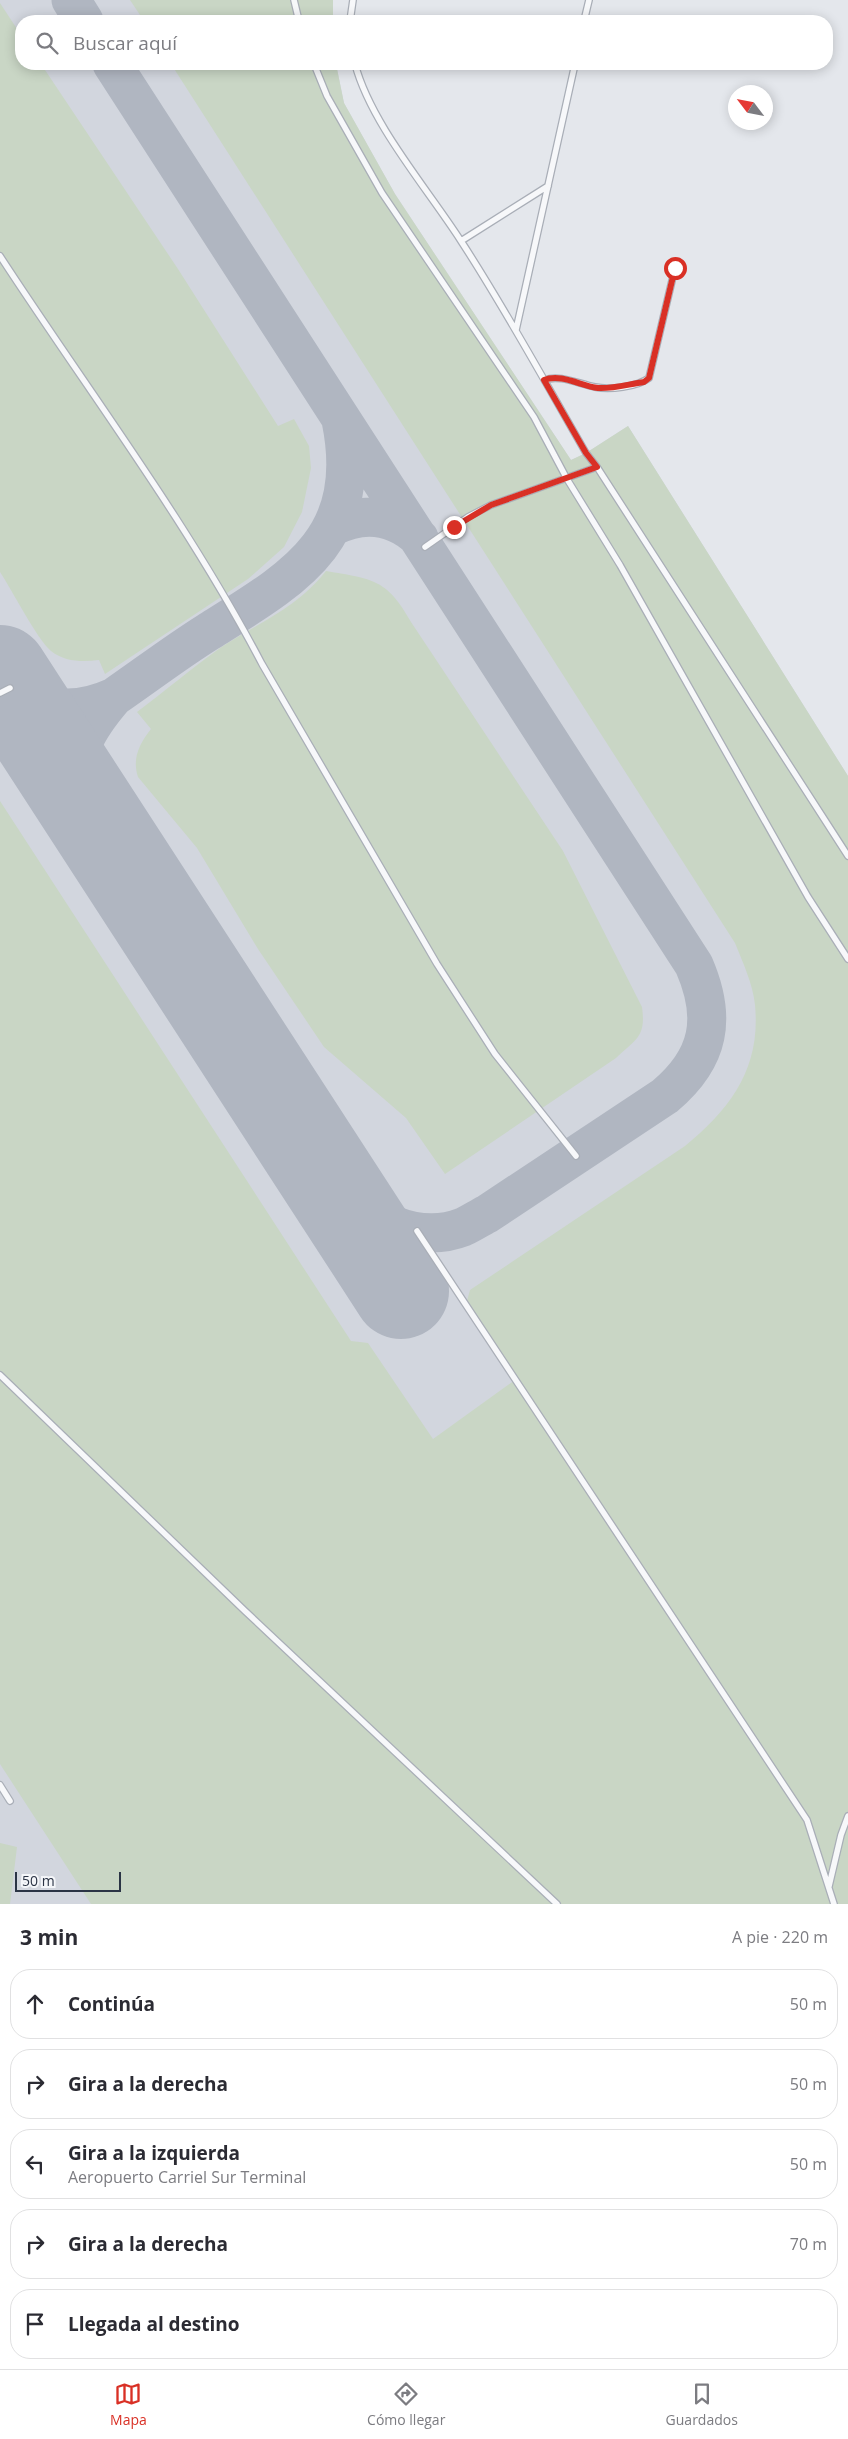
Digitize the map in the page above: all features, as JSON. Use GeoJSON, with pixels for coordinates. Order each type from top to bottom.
{"type":"FeatureCollection","features":[{"type":"Feature","properties":{"kind":"lane"},"geometry":{"type":"LineString","coordinates":[[294,0],[298,15]]}},
{"type":"Feature","properties":{"kind":"lane"},"geometry":{"type":"LineString","coordinates":[[351,15],[353,0]]}},
{"type":"Feature","properties":{"kind":"lane"},"geometry":{"type":"LineString","coordinates":[[585,15],[589,0]]}},
{"type":"Feature","properties":{"kind":"lane"},"geometry":{"type":"LineString","coordinates":[[316,70],[327,96],[382,193],[534,417],[566,479],[620,565],[808,897],[848,960]]}},
{"type":"Feature","properties":{"kind":"lane"},"geometry":{"type":"LineString","coordinates":[[357,70],[364,92],[380,122],[461,242],[516,330],[586,453],[597,467],[848,856]]}},
{"type":"Feature","properties":{"kind":"lane"},"geometry":{"type":"LineString","coordinates":[[516,330],[574,70]]}},
{"type":"Feature","properties":{"kind":"lane"},"geometry":{"type":"LineString","coordinates":[[461,242],[548,186]]}},
{"type":"Feature","properties":{"kind":"lane"},"geometry":{"type":"LineString","coordinates":[[0,256],[149,478],[236,615],[327,778],[447,980],[495,1054],[576,1156]]}},
{"type":"Feature","properties":{"kind":"lane"},"geometry":{"type":"LineString","coordinates":[[544,380],[549,378],[561,379],[604,388],[644,382],[649,378],[675,268]]}},
{"type":"Feature","properties":{"kind":"lane"},"geometry":{"type":"LineString","coordinates":[[425,547],[468,517],[491,505],[597,467]]}},
{"type":"Feature","properties":{"kind":"lane"},"geometry":{"type":"LineString","coordinates":[[0,693],[10,688]]}},
{"type":"Feature","properties":{"kind":"lane"},"geometry":{"type":"LineString","coordinates":[[417,1231],[783,1782],[806,1820],[834,1904]]}},
{"type":"Feature","properties":{"kind":"lane"},"geometry":{"type":"LineString","coordinates":[[0,1375],[245,1611],[557,1904]]}},
{"type":"Feature","properties":{"kind":"lane"},"geometry":{"type":"LineString","coordinates":[[0,1785],[10,1802]]}},
{"type":"Feature","properties":{"kind":"lane"},"geometry":{"type":"LineString","coordinates":[[829,1888],[841,1835],[848,1816]]}},
{"type":"Feature","properties":{"kind":"shaded area"},"geometry":{"type":"Polygon","coordinates":[[[0,0],[333,0],[333,15],[15,15],[15,70],[337,70],[344,103],[395,194],[571,460],[586,453],[628,426],[848,776],[848,1904],[0,1904],[0,0]]]}},
{"type":"Feature","properties":{"kind":"green space"},"geometry":{"type":"Polygon","coordinates":[[[130,0],[333,0],[333,15],[140,15],[130,0]]]}},
{"type":"Feature","properties":{"kind":"green space"},"geometry":{"type":"Polygon","coordinates":[[[0,3],[15,26],[15,70],[45,70],[178,269],[278,426],[294,419],[309,446],[311,468],[302,512],[284,547],[248,579],[105,674],[99,660],[74,660],[56,655],[51,651],[32,625],[0,572],[0,3]]]}},
{"type":"Feature","properties":{"kind":"green space"},"geometry":{"type":"Polygon","coordinates":[[[175,70],[337,70],[344,103],[395,194],[571,460],[586,453],[628,426],[848,776],[848,1904],[91,1904],[0,1764],[0,801],[351,1341],[368,1343],[433,1439],[515,1380],[465,1308],[470,1290],[685,1146],[716,1117],[739,1085],[748,1067],[756,1028],[752,989],[735,943],[175,70]]]}},
{"type":"Feature","properties":{"kind":"green space"},"geometry":{"type":"Polygon","coordinates":[[[326,571],[356,576],[377,583],[394,597],[402,608],[563,851],[642,1007],[643,1025],[641,1031],[635,1041],[616,1058],[445,1174],[406,1118],[324,1047],[258,949],[197,848],[138,777],[136,770],[138,752],[143,740],[151,729],[137,712],[220,648],[290,605],[315,584],[326,571]]]}},
{"type":"Feature","properties":{"kind":"green space"},"geometry":{"type":"Polygon","coordinates":[[[0,1843],[17,1847],[10,1904],[0,1904],[0,1843]]]}},
{"type":"Feature","properties":{"kind":"taxiway"},"geometry":{"type":"LineString","coordinates":[[71,0],[80,15]]}},
{"type":"Feature","properties":{"kind":"taxiway"},"geometry":{"type":"LineString","coordinates":[[116,70],[694,965],[706,1002],[707,1020],[700,1052],[692,1067],[665,1096],[487,1214],[463,1227],[445,1232],[427,1233],[393,1225],[376,1217],[332,1185]]}},
{"type":"Feature","properties":{"kind":"taxiway"},"geometry":{"type":"LineString","coordinates":[[5,681],[9,694],[49,706],[74,708],[100,703],[114,697],[269,592],[295,572],[316,550],[333,525],[343,496],[346,461],[341,420]]}},
{"type":"Feature","properties":{"kind":"taxiway"},"geometry":{"type":"LineString","coordinates":[[332,527],[355,519],[377,518],[399,524],[419,538]]}},
{"type":"Feature","properties":{"kind":"taxiway"},"geometry":{"type":"LineString","coordinates":[[88,809],[77,799],[75,784],[78,756],[89,731],[114,697]]}},
{"type":"Feature","properties":{"kind":"runway"},"geometry":{"type":"LineString","coordinates":[[0,673],[401,1291]]}},
{"type":"Feature","properties":{"kind":"route"},"geometry":{"type":"LineString","coordinates":[[454,527],[491,505],[597,467],[586,453],[544,380],[549,378],[561,379],[604,388],[644,382],[649,378],[675,268]]}}]}
